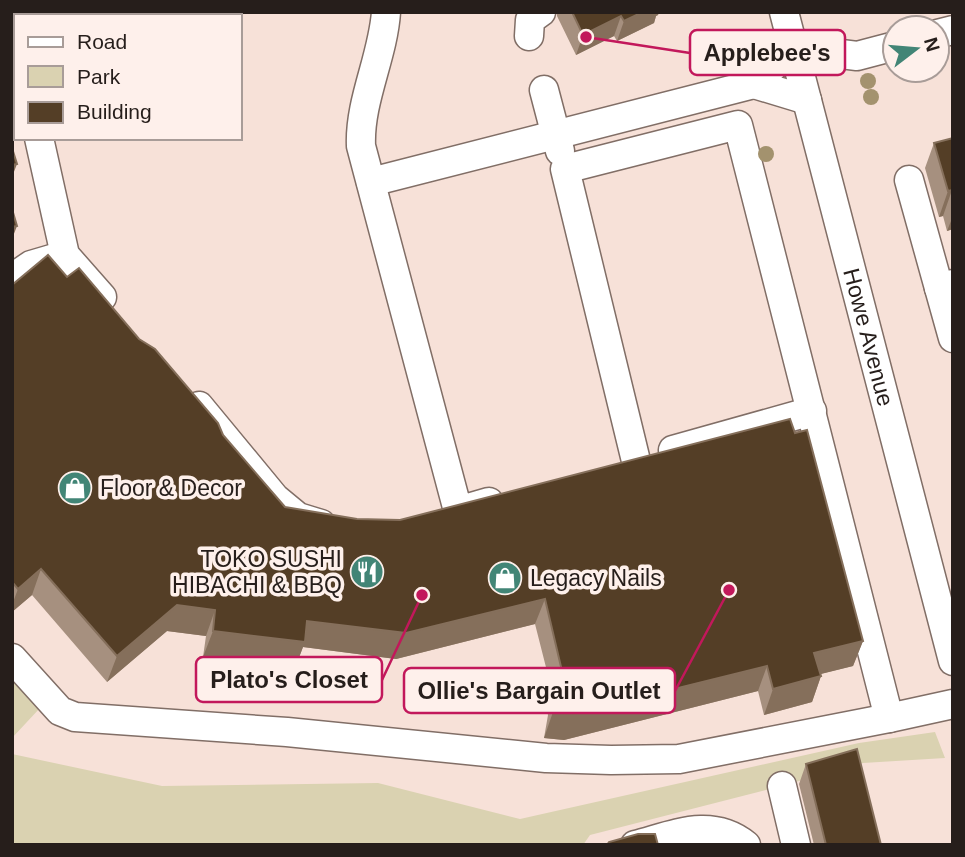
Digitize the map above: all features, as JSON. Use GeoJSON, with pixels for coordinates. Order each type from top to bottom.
{"type":"FeatureCollection","features":[{"type":"Feature","properties":{"kind":"street"},"geometry":{"type":"LineString","coordinates":[[386,12],[380,52],[360,130],[361,146],[444,514],[510,496]]}},
{"type":"Feature","properties":{"kind":"street","name":"Howe Avenue"},"geometry":{"type":"LineString","coordinates":[[784,12],[953,661]]}},
{"type":"Feature","properties":{"kind":"street"},"geometry":{"type":"LineString","coordinates":[[371,182],[754,84],[793,48],[857,56],[881,50]]}},
{"type":"Feature","properties":{"kind":"street"},"geometry":{"type":"LineString","coordinates":[[754,84],[807,100]]}},
{"type":"Feature","properties":{"kind":"street"},"geometry":{"type":"LineString","coordinates":[[544,90],[565,169],[625,464],[812,411]]}},
{"type":"Feature","properties":{"kind":"street"},"geometry":{"type":"LineString","coordinates":[[565,169],[738,125],[889,718]]}},
{"type":"Feature","properties":{"kind":"street"},"geometry":{"type":"LineString","coordinates":[[39,140],[65,254],[118,316]]}},
{"type":"Feature","properties":{"kind":"street"},"geometry":{"type":"LineString","coordinates":[[909,180],[946,286],[953,338]]}},
{"type":"Feature","properties":{"kind":"street"},"geometry":{"type":"LineString","coordinates":[[12,278],[31,265],[65,254]]}},
{"type":"Feature","properties":{"kind":"street"},"geometry":{"type":"LineString","coordinates":[[178,382],[275,498],[298,517],[351,528]]}},
{"type":"Feature","properties":{"kind":"street"},"geometry":{"type":"LineString","coordinates":[[12,658],[60,711],[75,717],[287,733],[546,758],[679,758],[953,704]]}},
{"type":"Feature","properties":{"kind":"street"},"geometry":{"type":"LineString","coordinates":[[782,786],[796,845]]}},
{"type":"Feature","properties":{"kind":"street"},"geometry":{"type":"LineString","coordinates":[[651,843],[701,829],[712,829],[725,832],[746,845]]}},
{"type":"Feature","properties":{"kind":"green space"},"geometry":{"type":"Polygon","coordinates":[[[12,676],[40,708],[12,738],[12,676]]]}},
{"type":"Feature","properties":{"kind":"green space"},"geometry":{"type":"Polygon","coordinates":[[[935,732],[945,758],[863,763],[590,835],[583,845],[12,845],[12,754],[162,786],[378,783],[520,819],[859,743],[935,732]]]}},
{"type":"Feature","properties":{"kind":"building"},"geometry":{"type":"Polygon","coordinates":[[[572,12],[643,12],[624,21],[621,16],[583,35],[572,12]]]}},
{"type":"Feature","properties":{"kind":"building"},"geometry":{"type":"Polygon","coordinates":[[[953,138],[953,191],[948,191],[934,143],[953,138]]]}},
{"type":"Feature","properties":{"kind":"building"},"geometry":{"type":"Polygon","coordinates":[[[12,148],[17,164],[12,165],[12,148]]]}},
{"type":"Feature","properties":{"kind":"building"},"geometry":{"type":"Polygon","coordinates":[[[12,209],[17,226],[12,227],[12,209]]]}},
{"type":"Feature","properties":{"kind":"building"},"geometry":{"type":"Polygon","coordinates":[[[48,255],[67,277],[79,268],[139,339],[155,349],[218,423],[223,435],[285,507],[357,519],[400,520],[790,419],[795,433],[807,430],[863,641],[814,653],[821,676],[773,689],[767,666],[573,714],[553,712],[557,690],[553,674],[562,671],[545,599],[406,633],[307,621],[305,642],[213,631],[215,610],[177,605],[117,656],[41,569],[18,589],[12,582],[12,285],[48,255]]]}},
{"type":"Feature","properties":{"kind":"building"},"geometry":{"type":"Polygon","coordinates":[[[857,749],[881,845],[826,845],[806,764],[857,749]]]}},
{"type":"Feature","properties":{"kind":"building"},"geometry":{"type":"Polygon","coordinates":[[[638,834],[655,834],[658,845],[607,845],[609,842],[638,834]]]}},
{"type":"Feature","properties":{"kind":"place","name":"Applebee's"},"geometry":{"type":"Point","coordinates":[586,37]}},
{"type":"Feature","properties":{"kind":"place","name":"Floor & Decor"},"geometry":{"type":"Point","coordinates":[75,488]}},
{"type":"Feature","properties":{"kind":"place","name":"TOKO SUSHI HIBACHI & BBQ"},"geometry":{"type":"Point","coordinates":[367,572]}},
{"type":"Feature","properties":{"kind":"place","name":"Legacy Nails"},"geometry":{"type":"Point","coordinates":[505,578]}},
{"type":"Feature","properties":{"kind":"place","name":"Ollie's Bargain Outlet"},"geometry":{"type":"Point","coordinates":[729,590]}},
{"type":"Feature","properties":{"kind":"place","name":"Plato's Closet"},"geometry":{"type":"Point","coordinates":[422,595]}}]}
